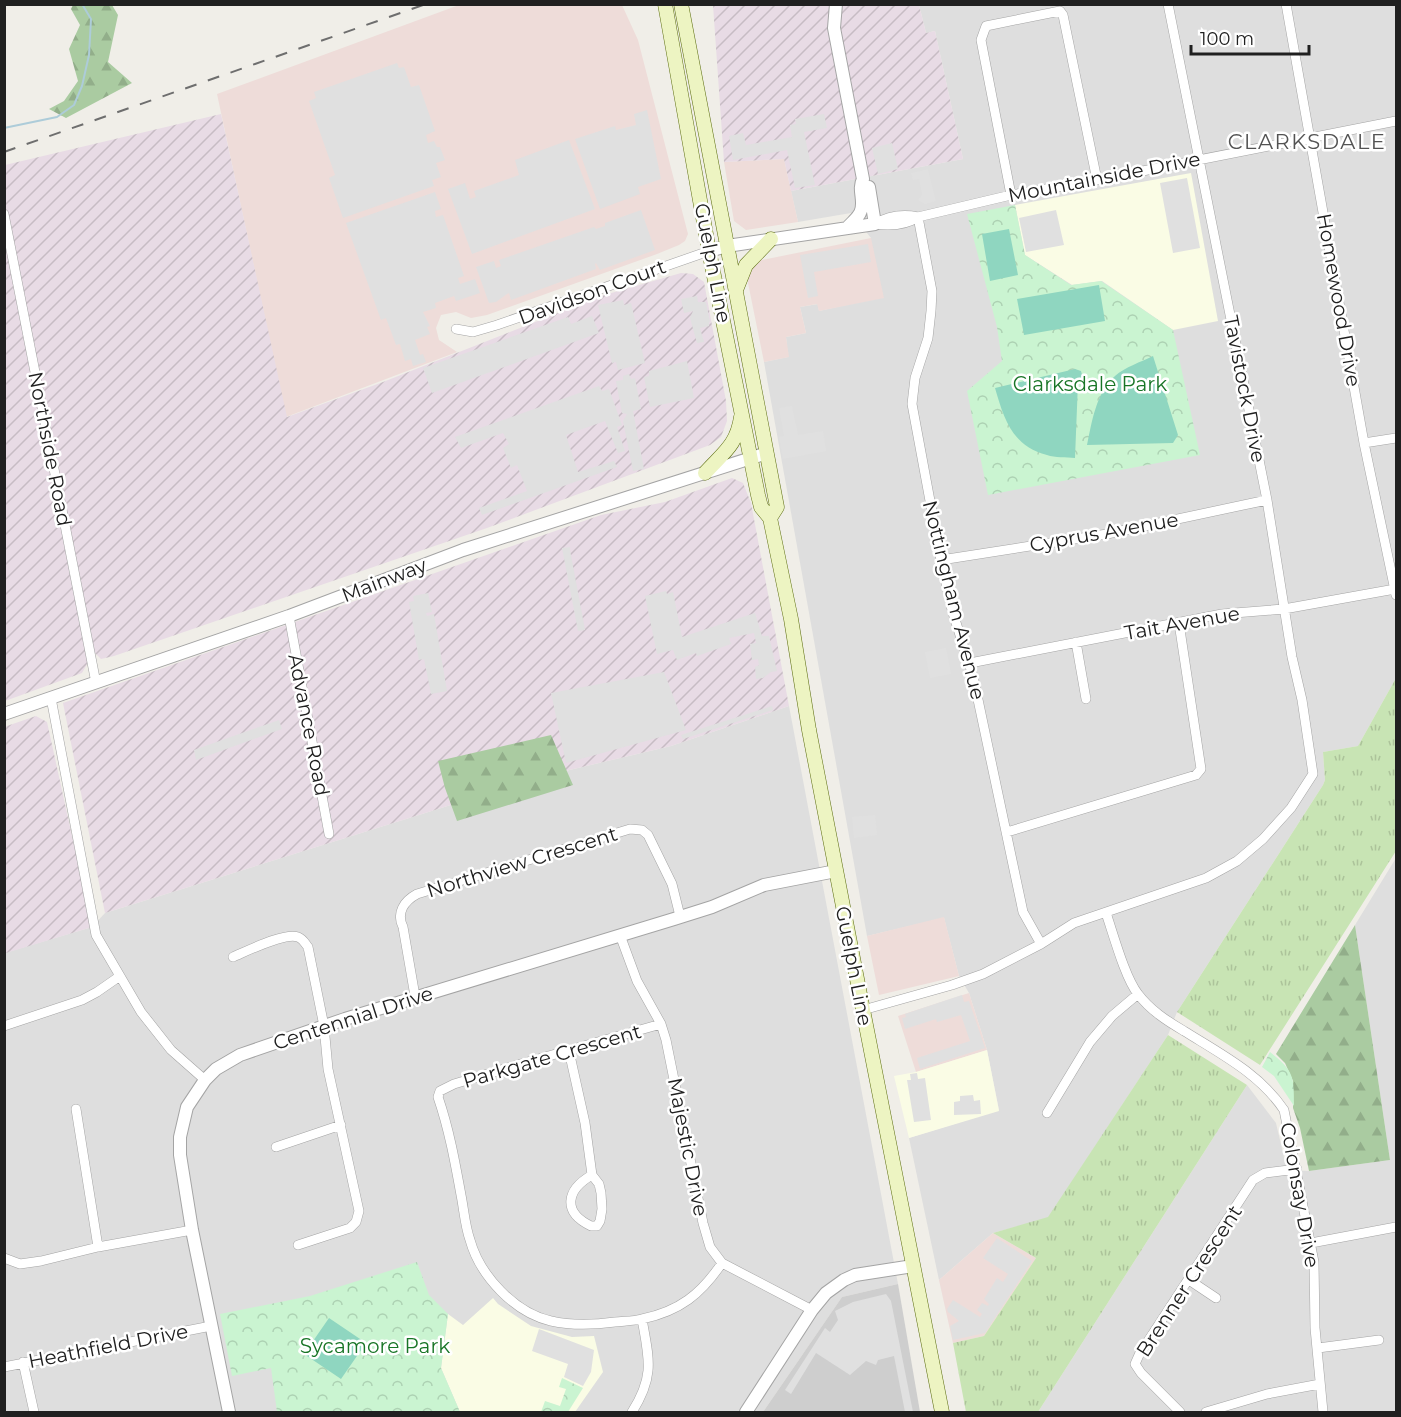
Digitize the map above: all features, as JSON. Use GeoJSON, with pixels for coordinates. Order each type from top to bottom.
{"type":"FeatureCollection","features":[{"type":"Feature","properties":{"kind":"main road","name":"Guelph Line"},"geometry":{"type":"LineString","coordinates":[[665,4],[710,251],[761,507],[770,518],[791,619],[809,730],[862,1010],[942,1413]]}},
{"type":"Feature","properties":{"kind":"main road","name":"Guelph Line"},"geometry":{"type":"LineString","coordinates":[[681,4],[777,507],[770,518]]}},
{"type":"Feature","properties":{"kind":"main road"},"geometry":{"type":"LineString","coordinates":[[735,292],[746,265],[771,239]]}},
{"type":"Feature","properties":{"kind":"main road"},"geometry":{"type":"LineString","coordinates":[[705,473],[729,450],[735,440],[740,424],[741,403]]}},
{"type":"Feature","properties":{"kind":"street"},"geometry":{"type":"LineString","coordinates":[[837,4],[834,28],[863,179],[868,185],[875,224]]}},
{"type":"Feature","properties":{"kind":"street","name":"Tavistock Drive"},"geometry":{"type":"LineString","coordinates":[[1106,913],[1123,905],[1206,878],[1237,861],[1263,839],[1291,808],[1313,774],[1267,500],[1168,4]]}},
{"type":"Feature","properties":{"kind":"street","name":"Homewood Drive"},"geometry":{"type":"LineString","coordinates":[[1286,4],[1364,443],[1396,592]]}},
{"type":"Feature","properties":{"kind":"street"},"geometry":{"type":"LineString","coordinates":[[1011,195],[981,40],[986,26],[1060,11],[1063,15],[1097,180]]}},
{"type":"Feature","properties":{"kind":"street","name":"Mountainside Drive"},"geometry":{"type":"LineString","coordinates":[[727,246],[875,224],[911,222],[918,217],[1011,195],[1396,121]]}},
{"type":"Feature","properties":{"kind":"street"},"geometry":{"type":"LineString","coordinates":[[847,228],[861,212],[863,201],[860,184],[863,179]]}},
{"type":"Feature","properties":{"kind":"street","name":"Northside Road"},"geometry":{"type":"LineString","coordinates":[[4,214],[96,683]]}},
{"type":"Feature","properties":{"kind":"street","name":"Nottingham Avenue"},"geometry":{"type":"LineString","coordinates":[[918,217],[932,291],[928,338],[915,378],[912,404],[940,560],[952,610],[970,663],[1023,912],[1041,944]]}},
{"type":"Feature","properties":{"kind":"street","name":"Davidson Court"},"geometry":{"type":"LineString","coordinates":[[456,329],[473,332],[497,325],[727,246]]}},
{"type":"Feature","properties":{"kind":"street"},"geometry":{"type":"LineString","coordinates":[[1364,443],[1396,438]]}},
{"type":"Feature","properties":{"kind":"street","name":"Mainway"},"geometry":{"type":"LineString","coordinates":[[4,714],[289,616],[463,550],[767,453]]}},
{"type":"Feature","properties":{"kind":"street","name":"Cyprus Avenue"},"geometry":{"type":"LineString","coordinates":[[940,560],[1107,534],[1267,500]]}},
{"type":"Feature","properties":{"kind":"street","name":"Tait Avenue"},"geometry":{"type":"LineString","coordinates":[[970,663],[1222,614],[1284,609],[1396,592]]}},
{"type":"Feature","properties":{"kind":"street","name":"Advance Road"},"geometry":{"type":"LineString","coordinates":[[289,616],[329,834]]}},
{"type":"Feature","properties":{"kind":"street"},"geometry":{"type":"LineString","coordinates":[[1007,832],[1196,775],[1201,769],[1179,623]]}},
{"type":"Feature","properties":{"kind":"street"},"geometry":{"type":"LineString","coordinates":[[1076,642],[1086,699]]}},
{"type":"Feature","properties":{"kind":"street"},"geometry":{"type":"LineString","coordinates":[[51,698],[96,935],[141,1012],[171,1050],[205,1080]]}},
{"type":"Feature","properties":{"kind":"street","name":"Northview Crescent"},"geometry":{"type":"LineString","coordinates":[[415,996],[403,927],[399,919],[402,908],[409,898],[630,829],[642,830],[648,835],[672,884],[680,916]]}},
{"type":"Feature","properties":{"kind":"street","name":"Centennial Drive"},"geometry":{"type":"LineString","coordinates":[[229,1413],[192,1230],[180,1155],[180,1137],[187,1107],[205,1080],[216,1069],[240,1055],[415,996],[712,906],[764,885],[836,871]]}},
{"type":"Feature","properties":{"kind":"street"},"geometry":{"type":"LineString","coordinates":[[862,1010],[952,986],[983,974],[1041,944],[1074,923],[1106,913]]}},
{"type":"Feature","properties":{"kind":"street","name":"Colonsay Drive"},"geometry":{"type":"LineString","coordinates":[[1106,913],[1138,994],[1164,1018],[1255,1076],[1273,1093],[1284,1110],[1288,1120],[1311,1243],[1316,1284],[1315,1328],[1323,1413]]}},
{"type":"Feature","properties":{"kind":"street","name":"Majestic Drive"},"geometry":{"type":"LineString","coordinates":[[620,935],[637,981],[661,1024],[666,1040],[703,1223],[710,1247],[722,1263]]}},
{"type":"Feature","properties":{"kind":"street"},"geometry":{"type":"LineString","coordinates":[[233,957],[284,937],[296,936],[308,947],[324,1026],[328,1069],[359,1211],[356,1222],[350,1228],[298,1245]]}},
{"type":"Feature","properties":{"kind":"street"},"geometry":{"type":"LineString","coordinates":[[4,1026],[97,993],[120,976]]}},
{"type":"Feature","properties":{"kind":"street"},"geometry":{"type":"LineString","coordinates":[[1047,1113],[1090,1042],[1112,1016],[1138,994]]}},
{"type":"Feature","properties":{"kind":"street","name":"Parkgate Crescent"},"geometry":{"type":"LineString","coordinates":[[661,1024],[454,1084],[440,1092],[438,1097],[455,1163],[470,1241],[490,1278],[524,1309],[547,1320],[578,1325],[642,1319],[673,1310],[700,1292],[722,1263]]}},
{"type":"Feature","properties":{"kind":"street"},"geometry":{"type":"LineString","coordinates":[[569,1051],[585,1123],[592,1175],[599,1184],[602,1209],[597,1226],[591,1226],[570,1208],[570,1200],[581,1183],[592,1175]]}},
{"type":"Feature","properties":{"kind":"street"},"geometry":{"type":"LineString","coordinates":[[76,1109],[98,1247]]}},
{"type":"Feature","properties":{"kind":"street"},"geometry":{"type":"LineString","coordinates":[[276,1147],[341,1125]]}},
{"type":"Feature","properties":{"kind":"street","name":"Brenner Crescent"},"geometry":{"type":"LineString","coordinates":[[1180,1413],[1141,1373],[1135,1364],[1139,1355],[1253,1180],[1264,1173],[1297,1169]]}},
{"type":"Feature","properties":{"kind":"street"},"geometry":{"type":"LineString","coordinates":[[1311,1243],[1396,1227]]}},
{"type":"Feature","properties":{"kind":"street"},"geometry":{"type":"LineString","coordinates":[[4,1258],[20,1263],[40,1261],[98,1247],[192,1230]]}},
{"type":"Feature","properties":{"kind":"street"},"geometry":{"type":"LineString","coordinates":[[722,1263],[812,1310]]}},
{"type":"Feature","properties":{"kind":"street"},"geometry":{"type":"LineString","coordinates":[[746,1413],[812,1310],[826,1293],[855,1275],[913,1266]]}},
{"type":"Feature","properties":{"kind":"street"},"geometry":{"type":"LineString","coordinates":[[1189,1280],[1216,1298]]}},
{"type":"Feature","properties":{"kind":"street"},"geometry":{"type":"LineString","coordinates":[[632,1413],[647,1384],[650,1367],[642,1319]]}},
{"type":"Feature","properties":{"kind":"street","name":"Heathfield Drive"},"geometry":{"type":"LineString","coordinates":[[4,1367],[211,1326]]}},
{"type":"Feature","properties":{"kind":"street"},"geometry":{"type":"LineString","coordinates":[[1318,1348],[1379,1340]]}},
{"type":"Feature","properties":{"kind":"street"},"geometry":{"type":"LineString","coordinates":[[23,1362],[34,1413]]}},
{"type":"Feature","properties":{"kind":"street"},"geometry":{"type":"LineString","coordinates":[[1206,1413],[1267,1394],[1320,1384]]}},
{"type":"Feature","properties":{"kind":"shaded area"},"geometry":{"type":"Polygon","coordinates":[[[459,5],[622,5],[638,40],[688,234],[685,241],[679,245],[657,254],[487,315],[471,318],[456,312],[441,315],[436,328],[439,340],[457,352],[286,417],[217,94],[459,5]]]}},
{"type":"Feature","properties":{"kind":"shaded area"},"geometry":{"type":"Polygon","coordinates":[[[713,5],[919,5],[926,33],[935,31],[963,159],[791,191],[784,159],[724,162],[713,5]]]}},
{"type":"Feature","properties":{"kind":"shaded area"},"geometry":{"type":"Polygon","coordinates":[[[919,5],[1396,5],[1396,678],[1358,746],[1323,752],[1325,780],[1323,785],[1177,1012],[1168,1035],[1048,1218],[993,1233],[939,1280],[909,1138],[999,1110],[987,1050],[969,993],[959,976],[944,918],[867,936],[764,362],[788,357],[786,337],[806,333],[800,307],[818,304],[819,311],[846,305],[871,238],[851,213],[798,222],[791,191],[963,159],[935,31],[926,33],[919,5]]]}},
{"type":"Feature","properties":{"kind":"shaded area"},"geometry":{"type":"Polygon","coordinates":[[[397,63],[399,68],[404,67],[411,87],[419,85],[435,131],[426,135],[428,143],[434,141],[437,147],[440,147],[445,160],[436,163],[441,177],[432,180],[434,186],[343,218],[329,178],[335,175],[309,101],[316,98],[314,92],[397,63]]]}},
{"type":"Feature","properties":{"kind":"shaded area"},"geometry":{"type":"Polygon","coordinates":[[[647,110],[661,179],[638,187],[640,194],[600,209],[575,139],[615,126],[616,130],[636,125],[634,114],[647,110]]]}},
{"type":"Feature","properties":{"kind":"shaded area"},"geometry":{"type":"Polygon","coordinates":[[[221,114],[287,417],[383,382],[601,296],[681,273],[693,274],[704,282],[726,401],[727,421],[721,437],[710,445],[487,528],[114,656],[101,659],[94,652],[82,673],[5,701],[5,165],[221,114]]]}},
{"type":"Feature","properties":{"kind":"shaded area"},"geometry":{"type":"Polygon","coordinates":[[[824,114],[827,128],[804,132],[815,185],[795,188],[787,150],[733,160],[729,136],[743,133],[746,145],[792,137],[790,125],[796,124],[795,119],[824,114]]]}},
{"type":"Feature","properties":{"kind":"shaded area"},"geometry":{"type":"Polygon","coordinates":[[[569,140],[595,209],[472,254],[448,189],[465,183],[470,199],[476,197],[474,191],[519,175],[515,160],[569,140]]]}},
{"type":"Feature","properties":{"kind":"shaded area"},"geometry":{"type":"Polygon","coordinates":[[[892,143],[898,169],[878,174],[872,148],[892,143]]]}},
{"type":"Feature","properties":{"kind":"shaded area"},"geometry":{"type":"Polygon","coordinates":[[[784,159],[798,222],[746,230],[734,221],[724,162],[784,159]]]}},
{"type":"Feature","properties":{"kind":"shaded area"},"geometry":{"type":"Polygon","coordinates":[[[928,169],[936,201],[925,204],[918,200],[922,195],[919,179],[913,180],[911,173],[928,169]]]}},
{"type":"Feature","properties":{"kind":"shaded area"},"geometry":{"type":"Polygon","coordinates":[[[1191,173],[1218,321],[1173,330],[1102,281],[1072,285],[1025,255],[1015,205],[1191,173]]]}},
{"type":"Feature","properties":{"kind":"shaded area"},"geometry":{"type":"Polygon","coordinates":[[[1187,178],[1200,248],[1173,253],[1160,183],[1187,178]]]}},
{"type":"Feature","properties":{"kind":"shaded area"},"geometry":{"type":"Polygon","coordinates":[[[435,192],[441,209],[435,211],[436,217],[443,215],[464,276],[458,278],[460,284],[475,279],[480,293],[456,301],[454,296],[435,303],[436,308],[423,312],[430,326],[427,327],[430,334],[415,340],[420,355],[423,354],[426,362],[413,366],[411,359],[405,361],[400,344],[396,345],[386,318],[381,320],[346,223],[435,192]]]}},
{"type":"Feature","properties":{"kind":"shaded area"},"geometry":{"type":"Polygon","coordinates":[[[641,210],[655,250],[600,270],[596,263],[596,269],[511,300],[509,293],[496,302],[489,303],[476,267],[494,261],[496,268],[501,266],[499,260],[594,227],[596,229],[605,226],[605,223],[641,210]]]}},
{"type":"Feature","properties":{"kind":"shaded area"},"geometry":{"type":"Polygon","coordinates":[[[1056,210],[1064,245],[1026,252],[1019,218],[1056,210]]]}},
{"type":"Feature","properties":{"kind":"shaded area"},"geometry":{"type":"Polygon","coordinates":[[[871,238],[884,298],[819,311],[817,304],[800,307],[806,333],[786,337],[789,357],[764,362],[747,278],[757,261],[871,238]]]}},
{"type":"Feature","properties":{"kind":"shaded area"},"geometry":{"type":"Polygon","coordinates":[[[868,244],[871,262],[814,272],[818,296],[808,298],[800,255],[868,244]]]}},
{"type":"Feature","properties":{"kind":"shaded area"},"geometry":{"type":"Polygon","coordinates":[[[697,296],[698,302],[706,302],[710,322],[709,326],[700,328],[704,342],[697,343],[690,318],[693,311],[684,313],[681,299],[697,296]]]}},
{"type":"Feature","properties":{"kind":"shaded area"},"geometry":{"type":"Polygon","coordinates":[[[623,300],[624,305],[631,303],[645,363],[618,370],[616,362],[612,363],[598,305],[623,300]]]}},
{"type":"Feature","properties":{"kind":"shaded area"},"geometry":{"type":"Polygon","coordinates":[[[592,316],[599,333],[432,393],[423,368],[568,317],[571,324],[592,316]]]}},
{"type":"Feature","properties":{"kind":"shaded area"},"geometry":{"type":"Polygon","coordinates":[[[687,361],[694,398],[650,407],[644,377],[649,376],[649,371],[687,361]]]}},
{"type":"Feature","properties":{"kind":"shaded area"},"geometry":{"type":"Polygon","coordinates":[[[629,374],[631,379],[635,378],[641,409],[633,411],[644,469],[633,471],[623,421],[627,414],[622,413],[616,381],[623,380],[623,376],[629,374]]]}},
{"type":"Feature","properties":{"kind":"shaded area"},"geometry":{"type":"Polygon","coordinates":[[[599,386],[602,391],[609,389],[622,425],[617,427],[625,451],[618,453],[605,421],[566,435],[578,472],[614,461],[617,467],[482,515],[479,508],[527,491],[517,465],[511,468],[503,448],[509,444],[503,433],[461,448],[455,437],[599,386]]]}},
{"type":"Feature","properties":{"kind":"shaded area"},"geometry":{"type":"Polygon","coordinates":[[[792,406],[798,435],[823,431],[826,451],[783,459],[779,437],[784,436],[779,408],[792,406]]]}},
{"type":"Feature","properties":{"kind":"shaded area"},"geometry":{"type":"Polygon","coordinates":[[[732,478],[743,483],[751,503],[789,706],[671,746],[544,776],[105,913],[63,703],[601,515],[665,502],[732,478]]]}},
{"type":"Feature","properties":{"kind":"shaded area"},"geometry":{"type":"Polygon","coordinates":[[[570,547],[585,630],[578,631],[562,548],[570,547]]]}},
{"type":"Feature","properties":{"kind":"shaded area"},"geometry":{"type":"Polygon","coordinates":[[[666,591],[667,594],[673,592],[682,637],[755,613],[762,636],[769,636],[777,671],[756,679],[755,667],[759,665],[758,659],[752,660],[750,644],[756,643],[754,633],[729,638],[731,644],[697,656],[696,653],[677,660],[673,650],[657,654],[645,596],[666,591]]]}},
{"type":"Feature","properties":{"kind":"shaded area"},"geometry":{"type":"Polygon","coordinates":[[[428,593],[432,612],[426,613],[427,616],[434,614],[447,691],[431,694],[424,659],[419,660],[409,602],[414,601],[413,596],[428,593]]]}},
{"type":"Feature","properties":{"kind":"shaded area"},"geometry":{"type":"Polygon","coordinates":[[[946,648],[951,674],[930,678],[925,652],[946,648]]]}},
{"type":"Feature","properties":{"kind":"shaded area"},"geometry":{"type":"Polygon","coordinates":[[[664,672],[686,730],[566,763],[551,693],[664,672]]]}},
{"type":"Feature","properties":{"kind":"shaded area"},"geometry":{"type":"Polygon","coordinates":[[[772,706],[773,710],[683,739],[681,735],[772,706]]]}},
{"type":"Feature","properties":{"kind":"shaded area"},"geometry":{"type":"Polygon","coordinates":[[[789,706],[898,1284],[842,1297],[763,1412],[5,1412],[4,953],[92,927],[105,913],[544,776],[671,746],[789,706]]]}},
{"type":"Feature","properties":{"kind":"shaded area"},"geometry":{"type":"Polygon","coordinates":[[[36,716],[47,722],[92,927],[6,953],[4,727],[36,716]]]}},
{"type":"Feature","properties":{"kind":"shaded area"},"geometry":{"type":"Polygon","coordinates":[[[279,720],[282,729],[196,760],[194,750],[279,720]]]}},
{"type":"Feature","properties":{"kind":"shaded area"},"geometry":{"type":"Polygon","coordinates":[[[875,815],[877,835],[854,838],[852,817],[875,815]]]}},
{"type":"Feature","properties":{"kind":"shaded area"},"geometry":{"type":"Polygon","coordinates":[[[1396,858],[1396,1412],[1038,1412],[1247,1085],[1276,1123],[1287,1170],[1309,1171],[1390,1160],[1355,925],[1396,858]]]}},
{"type":"Feature","properties":{"kind":"shaded area"},"geometry":{"type":"Polygon","coordinates":[[[944,917],[959,976],[879,995],[867,936],[944,917]]]}},
{"type":"Feature","properties":{"kind":"shaded area"},"geometry":{"type":"Polygon","coordinates":[[[969,993],[987,1050],[916,1072],[898,1016],[969,993]]]}},
{"type":"Feature","properties":{"kind":"shaded area"},"geometry":{"type":"Polygon","coordinates":[[[962,995],[964,1002],[969,1001],[985,1048],[920,1069],[917,1058],[970,1041],[961,1015],[937,1022],[936,1019],[905,1029],[902,1018],[906,1017],[905,1014],[962,995]]]}},
{"type":"Feature","properties":{"kind":"shaded area"},"geometry":{"type":"Polygon","coordinates":[[[987,1050],[999,1111],[909,1138],[894,1076],[916,1072],[987,1050]]]}},
{"type":"Feature","properties":{"kind":"shaded area"},"geometry":{"type":"Polygon","coordinates":[[[917,1073],[918,1079],[925,1078],[931,1120],[914,1122],[907,1080],[911,1080],[910,1074],[917,1073]]]}},
{"type":"Feature","properties":{"kind":"shaded area"},"geometry":{"type":"Polygon","coordinates":[[[973,1095],[974,1101],[980,1100],[981,1114],[954,1115],[954,1102],[960,1101],[960,1096],[973,1095]]]}},
{"type":"Feature","properties":{"kind":"shaded area"},"geometry":{"type":"Polygon","coordinates":[[[993,1233],[1036,1258],[984,1336],[953,1343],[939,1280],[993,1233]]]}},
{"type":"Feature","properties":{"kind":"shaded area"},"geometry":{"type":"Polygon","coordinates":[[[997,1238],[1032,1261],[985,1333],[953,1340],[950,1326],[959,1321],[947,1309],[953,1300],[980,1317],[982,1314],[977,1310],[982,1303],[988,1306],[989,1304],[984,1299],[997,1278],[1003,1282],[1008,1274],[983,1258],[997,1238]]]}},
{"type":"Feature","properties":{"kind":"shaded area"},"geometry":{"type":"Polygon","coordinates":[[[898,1284],[920,1412],[763,1412],[842,1297],[898,1284]]]}},
{"type":"Feature","properties":{"kind":"shaded area"},"geometry":{"type":"Polygon","coordinates":[[[886,1294],[891,1301],[913,1412],[905,1412],[894,1356],[878,1360],[876,1365],[866,1361],[850,1375],[816,1353],[791,1394],[785,1390],[825,1328],[830,1332],[838,1320],[835,1311],[853,1302],[886,1294]]]}},
{"type":"Feature","properties":{"kind":"shaded area"},"geometry":{"type":"Polygon","coordinates":[[[493,1298],[498,1304],[531,1326],[572,1337],[594,1336],[603,1372],[575,1412],[460,1412],[441,1368],[448,1314],[463,1325],[493,1298]]]}},
{"type":"Feature","properties":{"kind":"shaded area"},"geometry":{"type":"Polygon","coordinates":[[[539,1329],[594,1350],[591,1372],[583,1386],[564,1377],[568,1364],[532,1351],[539,1329]]]}},
{"type":"Feature","properties":{"kind":"green space"},"geometry":{"type":"Polygon","coordinates":[[[73,5],[112,5],[118,15],[108,62],[132,83],[66,118],[49,109],[64,101],[78,81],[69,49],[80,25],[71,9],[73,5]]]}},
{"type":"Feature","properties":{"kind":"green space","name":"Clarksdale Park"},"geometry":{"type":"Polygon","coordinates":[[[1015,205],[1025,255],[1071,285],[1101,281],[1173,330],[1200,455],[988,495],[967,391],[1002,361],[997,327],[967,214],[1015,205]]]}},
{"type":"Feature","properties":{"kind":"green space"},"geometry":{"type":"Polygon","coordinates":[[[1009,229],[1018,275],[990,281],[982,234],[1009,229]]]}},
{"type":"Feature","properties":{"kind":"green space"},"geometry":{"type":"Polygon","coordinates":[[[1099,285],[1105,321],[1024,335],[1017,299],[1099,285]]]}},
{"type":"Feature","properties":{"kind":"green space"},"geometry":{"type":"Polygon","coordinates":[[[1153,356],[1178,435],[1173,443],[1087,445],[1096,408],[1103,391],[1123,370],[1153,356]]]}},
{"type":"Feature","properties":{"kind":"green space"},"geometry":{"type":"Polygon","coordinates":[[[1075,369],[1081,371],[1084,382],[1078,382],[1075,458],[1053,457],[1035,451],[1025,445],[1011,430],[995,388],[1075,369]]]}},
{"type":"Feature","properties":{"kind":"green space"},"geometry":{"type":"Polygon","coordinates":[[[1396,678],[1396,851],[1260,1065],[1177,1012],[1323,785],[1325,780],[1323,752],[1358,746],[1396,678]]]}},
{"type":"Feature","properties":{"kind":"green space"},"geometry":{"type":"Polygon","coordinates":[[[551,735],[573,785],[457,821],[438,761],[551,735]]]}},
{"type":"Feature","properties":{"kind":"green space"},"geometry":{"type":"Polygon","coordinates":[[[1355,925],[1390,1160],[1309,1171],[1300,1128],[1293,1108],[1293,1081],[1285,1063],[1276,1054],[1355,925]]]}},
{"type":"Feature","properties":{"kind":"green space"},"geometry":{"type":"Polygon","coordinates":[[[1168,1035],[1247,1085],[1038,1412],[966,1412],[953,1343],[984,1336],[1036,1258],[993,1233],[1048,1217],[1168,1035]]]}},
{"type":"Feature","properties":{"kind":"green space"},"geometry":{"type":"Polygon","coordinates":[[[1270,1052],[1284,1064],[1291,1075],[1294,1106],[1274,1076],[1262,1067],[1270,1052]]]}},
{"type":"Feature","properties":{"kind":"green space","name":"Sycamore Park"},"geometry":{"type":"Polygon","coordinates":[[[417,1262],[429,1295],[448,1314],[441,1368],[460,1412],[277,1412],[271,1368],[232,1376],[220,1314],[310,1296],[417,1262]]]}},
{"type":"Feature","properties":{"kind":"green space"},"geometry":{"type":"Polygon","coordinates":[[[329,1318],[366,1343],[341,1379],[304,1354],[329,1318]]]}},
{"type":"Feature","properties":{"kind":"green space"},"geometry":{"type":"Polygon","coordinates":[[[562,1378],[583,1388],[568,1412],[541,1412],[545,1401],[560,1406],[566,1389],[559,1387],[562,1378]]]}},
{"type":"Feature","properties":{"kind":"waterway"},"geometry":{"type":"LineString","coordinates":[[4,128],[57,117],[74,105],[82,86],[89,55],[91,19],[82,4]]}},
{"type":"Feature","properties":{"kind":"railway"},"geometry":{"type":"LineString","coordinates":[[4,152],[426,4]]}},
{"type":"Feature","properties":{"kind":"district","name":"CLARKSDALE"},"geometry":{"type":"Point","coordinates":[1307,141]}}]}
